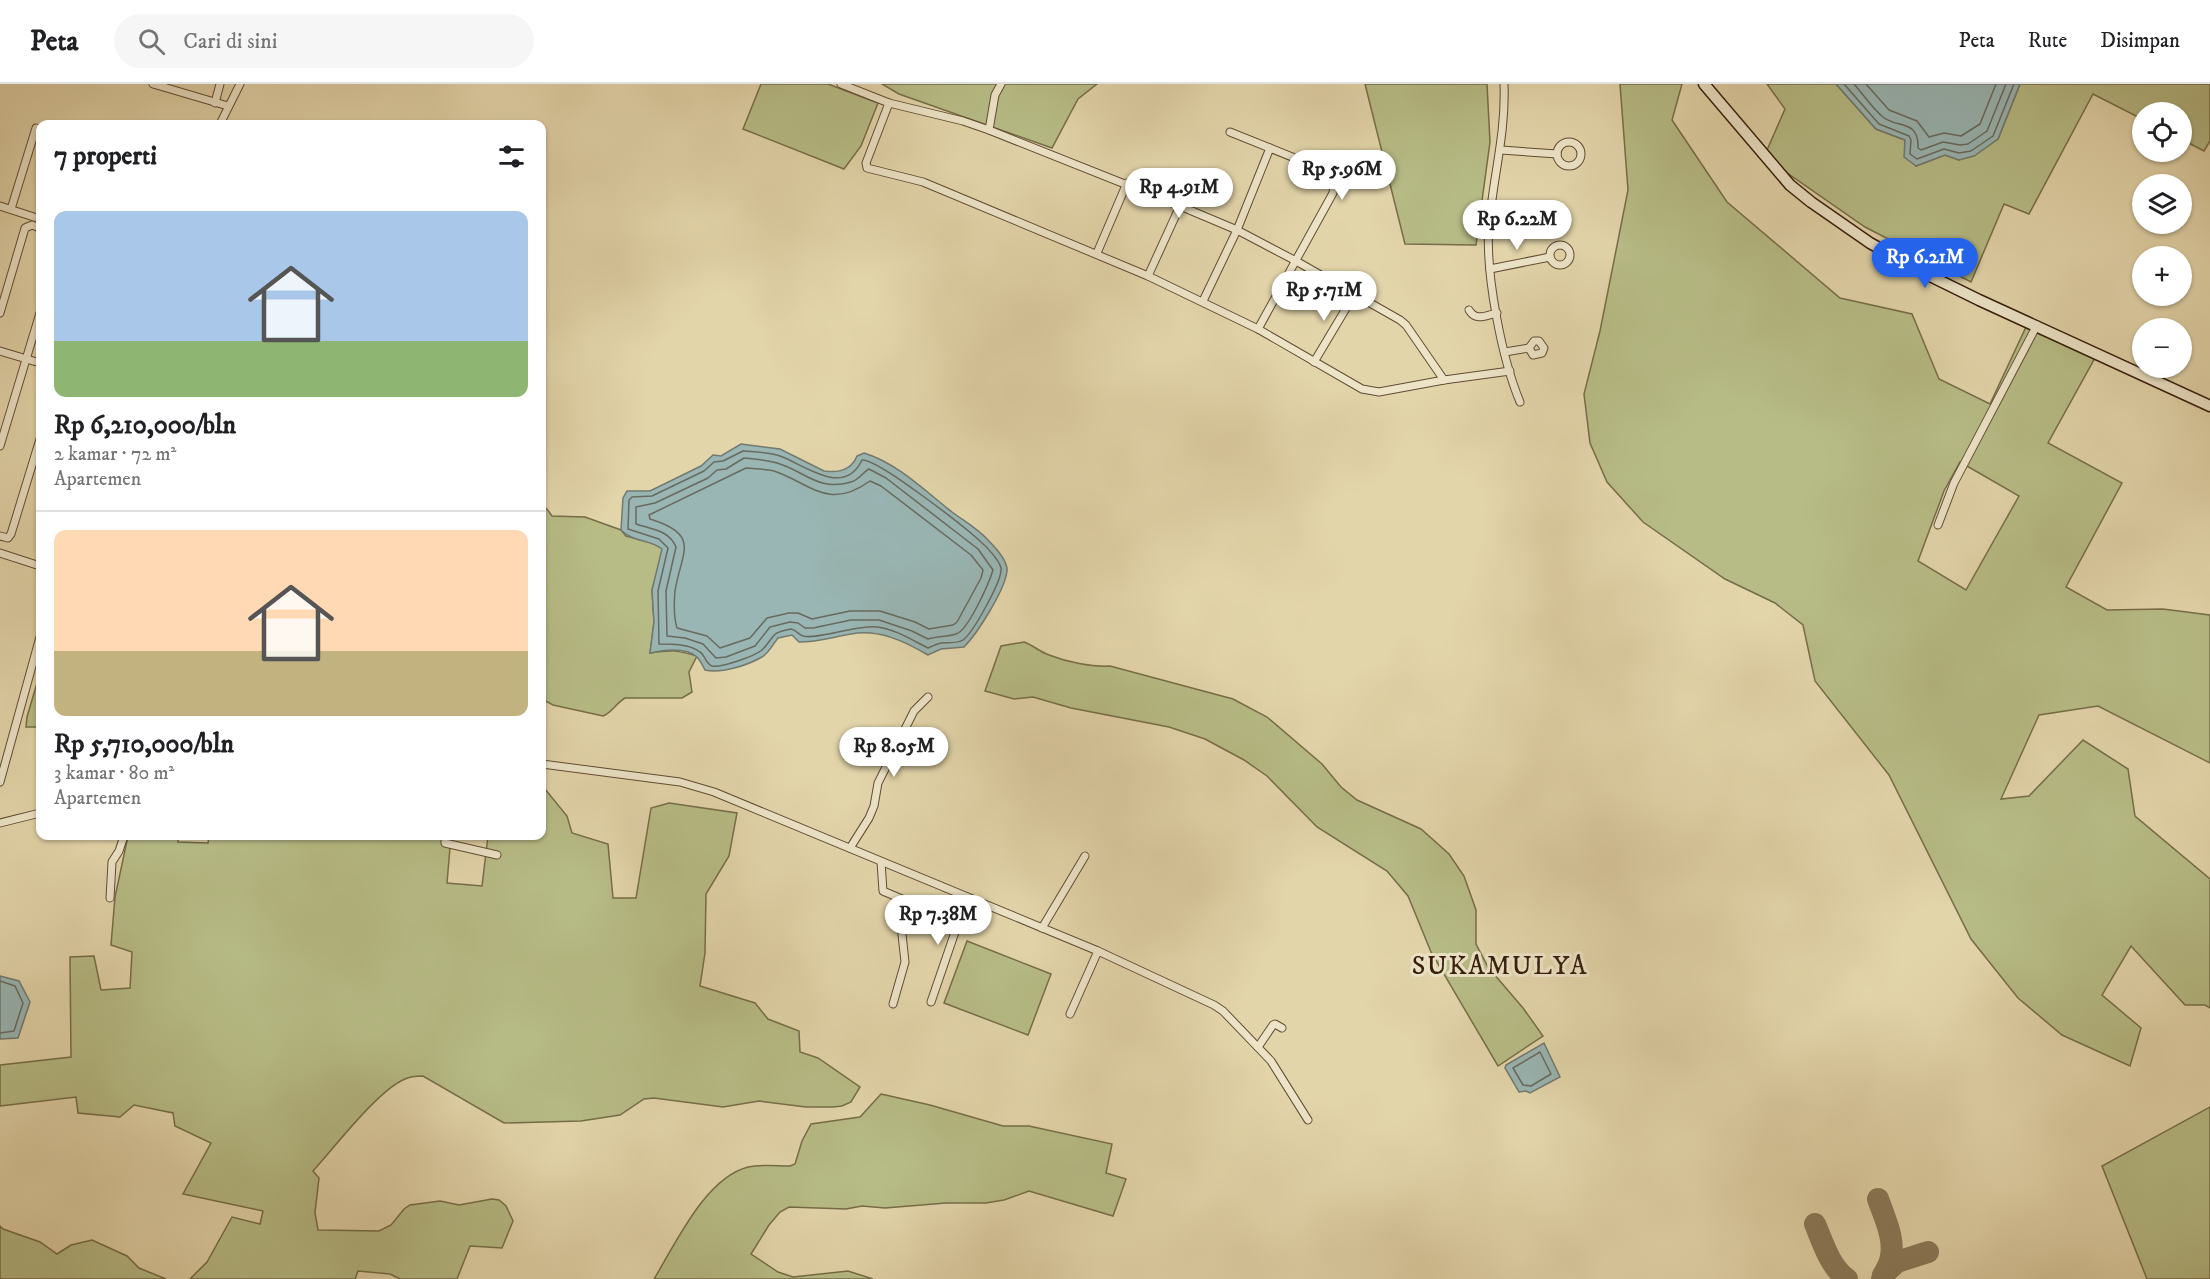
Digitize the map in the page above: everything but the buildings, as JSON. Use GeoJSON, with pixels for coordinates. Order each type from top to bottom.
{"type":"FeatureCollection","features":[{"type":"Feature","properties":{"kind":"main road"},"geometry":{"type":"LineString","coordinates":[[1704,84],[1790,185],[1870,243],[1920,271],[2210,406]]}},
{"type":"Feature","properties":{"kind":"street"},"geometry":{"type":"LineString","coordinates":[[153,84],[181,88],[228,106]]}},
{"type":"Feature","properties":{"kind":"street"},"geometry":{"type":"LineString","coordinates":[[215,102],[220,84]]}},
{"type":"Feature","properties":{"kind":"street"},"geometry":{"type":"LineString","coordinates":[[222,120],[240,84]]}},
{"type":"Feature","properties":{"kind":"street"},"geometry":{"type":"LineString","coordinates":[[841,84],[851,86],[889,103],[963,121],[989,130],[1127,183],[1237,231],[1296,261],[1406,325],[1444,380]]}},
{"type":"Feature","properties":{"kind":"street"},"geometry":{"type":"LineString","coordinates":[[989,130],[995,95],[1001,84]]}},
{"type":"Feature","properties":{"kind":"street"},"geometry":{"type":"LineString","coordinates":[[1504,84],[1505,103],[1501,150],[1489,225],[1490,269],[1505,352],[1520,402]]}},
{"type":"Feature","properties":{"kind":"street"},"geometry":{"type":"LineString","coordinates":[[889,103],[866,164],[867,168],[923,182],[1097,253],[1203,301],[1258,329],[1362,389],[1371,392],[1510,371]]}},
{"type":"Feature","properties":{"kind":"street"},"geometry":{"type":"LineString","coordinates":[[11,209],[36,128]]}},
{"type":"Feature","properties":{"kind":"street"},"geometry":{"type":"LineString","coordinates":[[1230,132],[1322,169],[1331,176],[1334,184],[1333,193],[1258,329]]}},
{"type":"Feature","properties":{"kind":"street"},"geometry":{"type":"LineString","coordinates":[[1203,301],[1237,231],[1270,148]]}},
{"type":"Feature","properties":{"kind":"street"},"geometry":{"type":"LineString","coordinates":[[1501,150],[1557,154]]}},
{"type":"Feature","properties":{"kind":"street"},"geometry":{"type":"LineString","coordinates":[[1097,253],[1127,183]]}},
{"type":"Feature","properties":{"kind":"street"},"geometry":{"type":"LineString","coordinates":[[0,206],[36,218]]}},
{"type":"Feature","properties":{"kind":"street"},"geometry":{"type":"LineString","coordinates":[[1148,276],[1180,206]]}},
{"type":"Feature","properties":{"kind":"street"},"geometry":{"type":"LineString","coordinates":[[0,313],[25,228],[32,225],[36,226]]}},
{"type":"Feature","properties":{"kind":"street"},"geometry":{"type":"LineString","coordinates":[[1490,269],[1550,256]]}},
{"type":"Feature","properties":{"kind":"street"},"geometry":{"type":"LineString","coordinates":[[1314,362],[1354,295]]}},
{"type":"Feature","properties":{"kind":"street"},"geometry":{"type":"LineString","coordinates":[[1469,310],[1473,316],[1478,318],[1497,313]]}},
{"type":"Feature","properties":{"kind":"street"},"geometry":{"type":"LineString","coordinates":[[1938,525],[1954,483],[2037,325]]}},
{"type":"Feature","properties":{"kind":"street"},"geometry":{"type":"LineString","coordinates":[[0,446],[36,327]]}},
{"type":"Feature","properties":{"kind":"street"},"geometry":{"type":"LineString","coordinates":[[1505,352],[1529,348]]}},
{"type":"Feature","properties":{"kind":"street"},"geometry":{"type":"LineString","coordinates":[[0,351],[36,362]]}},
{"type":"Feature","properties":{"kind":"street"},"geometry":{"type":"LineString","coordinates":[[0,536],[8,538],[11,534],[36,452]]}},
{"type":"Feature","properties":{"kind":"street"},"geometry":{"type":"LineString","coordinates":[[0,553],[36,565]]}},
{"type":"Feature","properties":{"kind":"street"},"geometry":{"type":"LineString","coordinates":[[0,782],[36,652]]}},
{"type":"Feature","properties":{"kind":"street"},"geometry":{"type":"LineString","coordinates":[[850,848],[869,818],[874,806],[878,783],[914,711],[928,697]]}},
{"type":"Feature","properties":{"kind":"street"},"geometry":{"type":"LineString","coordinates":[[546,765],[680,782],[714,792],[1098,951],[1215,1005],[1270,1061],[1308,1120]]}},
{"type":"Feature","properties":{"kind":"street"},"geometry":{"type":"LineString","coordinates":[[0,823],[36,814]]}},
{"type":"Feature","properties":{"kind":"street"},"geometry":{"type":"LineString","coordinates":[[110,898],[112,862],[123,840]]}},
{"type":"Feature","properties":{"kind":"street"},"geometry":{"type":"LineString","coordinates":[[445,840],[445,843],[497,855]]}},
{"type":"Feature","properties":{"kind":"street"},"geometry":{"type":"LineString","coordinates":[[1042,928],[1085,856]]}},
{"type":"Feature","properties":{"kind":"street"},"geometry":{"type":"LineString","coordinates":[[881,862],[882,891],[904,900],[900,916],[905,962],[893,1004]]}},
{"type":"Feature","properties":{"kind":"street"},"geometry":{"type":"LineString","coordinates":[[931,1002],[967,897]]}},
{"type":"Feature","properties":{"kind":"street"},"geometry":{"type":"LineString","coordinates":[[1070,1014],[1098,951]]}},
{"type":"Feature","properties":{"kind":"street"},"geometry":{"type":"LineString","coordinates":[[1258,1047],[1273,1024],[1282,1028]]}},
{"type":"Feature","properties":{"kind":"green space"},"geometry":{"type":"Polygon","coordinates":[[[761,84],[828,84],[878,103],[861,146],[844,169],[743,129],[761,84]]]}},
{"type":"Feature","properties":{"kind":"green space"},"geometry":{"type":"Polygon","coordinates":[[[882,84],[1097,84],[1078,99],[1052,148],[899,94],[882,84]]]}},
{"type":"Feature","properties":{"kind":"green space"},"geometry":{"type":"Polygon","coordinates":[[[1365,84],[1487,84],[1490,142],[1476,245],[1405,244],[1365,84]]]}},
{"type":"Feature","properties":{"kind":"green space"},"geometry":{"type":"Polygon","coordinates":[[[1620,84],[1682,84],[1672,120],[1727,202],[1840,298],[1912,314],[1939,379],[1990,404],[2026,327],[2096,356],[2048,443],[2122,483],[2066,587],[2107,610],[2163,609],[2210,615],[2210,763],[2098,706],[2039,715],[2001,799],[2029,796],[2083,740],[2128,769],[2135,816],[2210,879],[2210,1008],[2205,1005],[2185,1005],[2131,946],[2102,995],[2141,1028],[2130,1066],[2062,1035],[2018,998],[1971,939],[1889,775],[1815,681],[1803,625],[1775,603],[1725,579],[1643,522],[1607,482],[1590,443],[1584,394],[1600,331],[1628,190],[1620,84]],[[1960,462],[1944,491],[1918,561],[1966,590],[2019,496],[1960,462]]]}},
{"type":"Feature","properties":{"kind":"green space"},"geometry":{"type":"Polygon","coordinates":[[[1767,84],[1836,84],[1876,129],[1905,140],[1916,166],[1945,155],[1959,160],[1998,139],[2020,84],[2210,84],[2210,141],[2204,151],[2192,145],[2192,102],[2132,102],[2132,114],[2093,94],[2029,214],[2004,204],[1971,282],[1865,227],[1764,157],[1785,109],[1767,84]]]}},
{"type":"Feature","properties":{"kind":"green space"},"geometry":{"type":"Polygon","coordinates":[[[546,508],[552,516],[585,517],[621,530],[626,536],[656,544],[663,549],[652,590],[654,622],[650,653],[674,651],[697,656],[689,672],[692,692],[682,698],[625,698],[603,716],[553,705],[546,701],[546,508]]]}},
{"type":"Feature","properties":{"kind":"green space"},"geometry":{"type":"Polygon","coordinates":[[[1024,642],[1063,660],[1087,665],[1110,666],[1233,699],[1267,717],[1322,764],[1341,787],[1357,800],[1421,829],[1449,854],[1464,876],[1476,910],[1476,944],[1488,967],[1523,1008],[1543,1036],[1498,1066],[1431,952],[1408,896],[1387,871],[1317,827],[1267,776],[1244,760],[1205,739],[1169,727],[1071,708],[1033,697],[1014,699],[985,691],[1001,646],[1024,642]]]}},
{"type":"Feature","properties":{"kind":"green space"},"geometry":{"type":"Polygon","coordinates":[[[36,687],[36,727],[26,727],[36,687]]]}},
{"type":"Feature","properties":{"kind":"green space"},"geometry":{"type":"Polygon","coordinates":[[[546,790],[567,816],[572,833],[608,844],[613,898],[636,898],[651,808],[669,803],[737,813],[729,856],[706,894],[705,953],[700,986],[755,1003],[768,1019],[799,1031],[800,1052],[818,1058],[860,1087],[851,1102],[833,1107],[806,1107],[759,1101],[723,1107],[654,1098],[644,1099],[620,1115],[581,1121],[504,1123],[423,1076],[405,1079],[394,1085],[370,1107],[313,1171],[319,1178],[315,1213],[318,1230],[379,1231],[391,1225],[410,1205],[440,1201],[459,1205],[492,1199],[499,1200],[506,1206],[513,1221],[502,1248],[470,1246],[457,1279],[400,1279],[390,1274],[358,1271],[355,1279],[190,1279],[207,1262],[232,1217],[260,1224],[263,1211],[183,1194],[211,1143],[175,1126],[173,1113],[134,1105],[120,1117],[78,1113],[76,1097],[0,1106],[0,1065],[71,1057],[70,957],[94,956],[101,990],[130,988],[132,952],[111,945],[115,897],[127,840],[178,840],[178,842],[208,843],[208,840],[451,840],[447,883],[482,886],[488,840],[546,840],[546,790]]]}},
{"type":"Feature","properties":{"kind":"green space"},"geometry":{"type":"Polygon","coordinates":[[[967,941],[1051,974],[1028,1035],[944,1003],[967,941]]]}},
{"type":"Feature","properties":{"kind":"green space"},"geometry":{"type":"Polygon","coordinates":[[[881,1094],[1003,1126],[1029,1126],[1112,1144],[1106,1173],[1126,1179],[1113,1216],[1029,1191],[1004,1200],[986,1203],[946,1203],[885,1208],[862,1206],[846,1209],[789,1207],[780,1212],[769,1225],[751,1254],[778,1272],[793,1277],[848,1271],[873,1279],[654,1279],[693,1214],[718,1184],[748,1167],[795,1164],[802,1141],[811,1124],[860,1117],[881,1094]]]}},
{"type":"Feature","properties":{"kind":"green space"},"geometry":{"type":"Polygon","coordinates":[[[2210,1107],[2210,1279],[2147,1279],[2102,1166],[2210,1107]]]}},
{"type":"Feature","properties":{"kind":"green space"},"geometry":{"type":"Polygon","coordinates":[[[0,1226],[40,1242],[57,1254],[71,1245],[92,1240],[127,1256],[139,1268],[166,1279],[0,1279],[0,1226]]]}},
{"type":"Feature","properties":{"kind":"water"},"geometry":{"type":"Polygon","coordinates":[[[1836,84],[2020,84],[1998,139],[1974,156],[1959,160],[1945,155],[1916,166],[1904,157],[1905,140],[1876,129],[1836,84]]]}},
{"type":"Feature","properties":{"kind":"water"},"geometry":{"type":"Polygon","coordinates":[[[741,444],[780,449],[829,472],[848,468],[857,456],[864,453],[888,463],[910,478],[984,536],[1000,554],[1007,571],[990,611],[964,647],[941,649],[928,655],[891,637],[871,633],[799,642],[792,635],[778,638],[767,653],[756,660],[719,671],[705,670],[697,657],[687,652],[668,650],[650,653],[654,622],[652,590],[662,549],[630,537],[621,530],[623,498],[627,491],[650,491],[701,466],[713,455],[721,456],[741,444]]]}},
{"type":"Feature","properties":{"kind":"water"},"geometry":{"type":"Polygon","coordinates":[[[0,976],[19,981],[30,1002],[18,1038],[0,1039],[0,976]]]}},
{"type":"Feature","properties":{"kind":"water"},"geometry":{"type":"Polygon","coordinates":[[[1544,1043],[1560,1077],[1530,1093],[1519,1092],[1505,1068],[1506,1065],[1544,1043]]]}},
{"type":"Feature","properties":{"kind":"taxiway"},"geometry":{"type":"LineString","coordinates":[[1878,1199],[1892,1245],[1890,1261],[1882,1279]]}},
{"type":"Feature","properties":{"kind":"taxiway"},"geometry":{"type":"LineString","coordinates":[[1815,1224],[1836,1268],[1847,1279]]}},
{"type":"Feature","properties":{"kind":"taxiway"},"geometry":{"type":"LineString","coordinates":[[1883,1275],[1897,1262],[1928,1252]]}},
{"type":"Feature","properties":{"kind":"district","name":"SUKAMULYA"},"geometry":{"type":"Point","coordinates":[1500,966]}}]}
